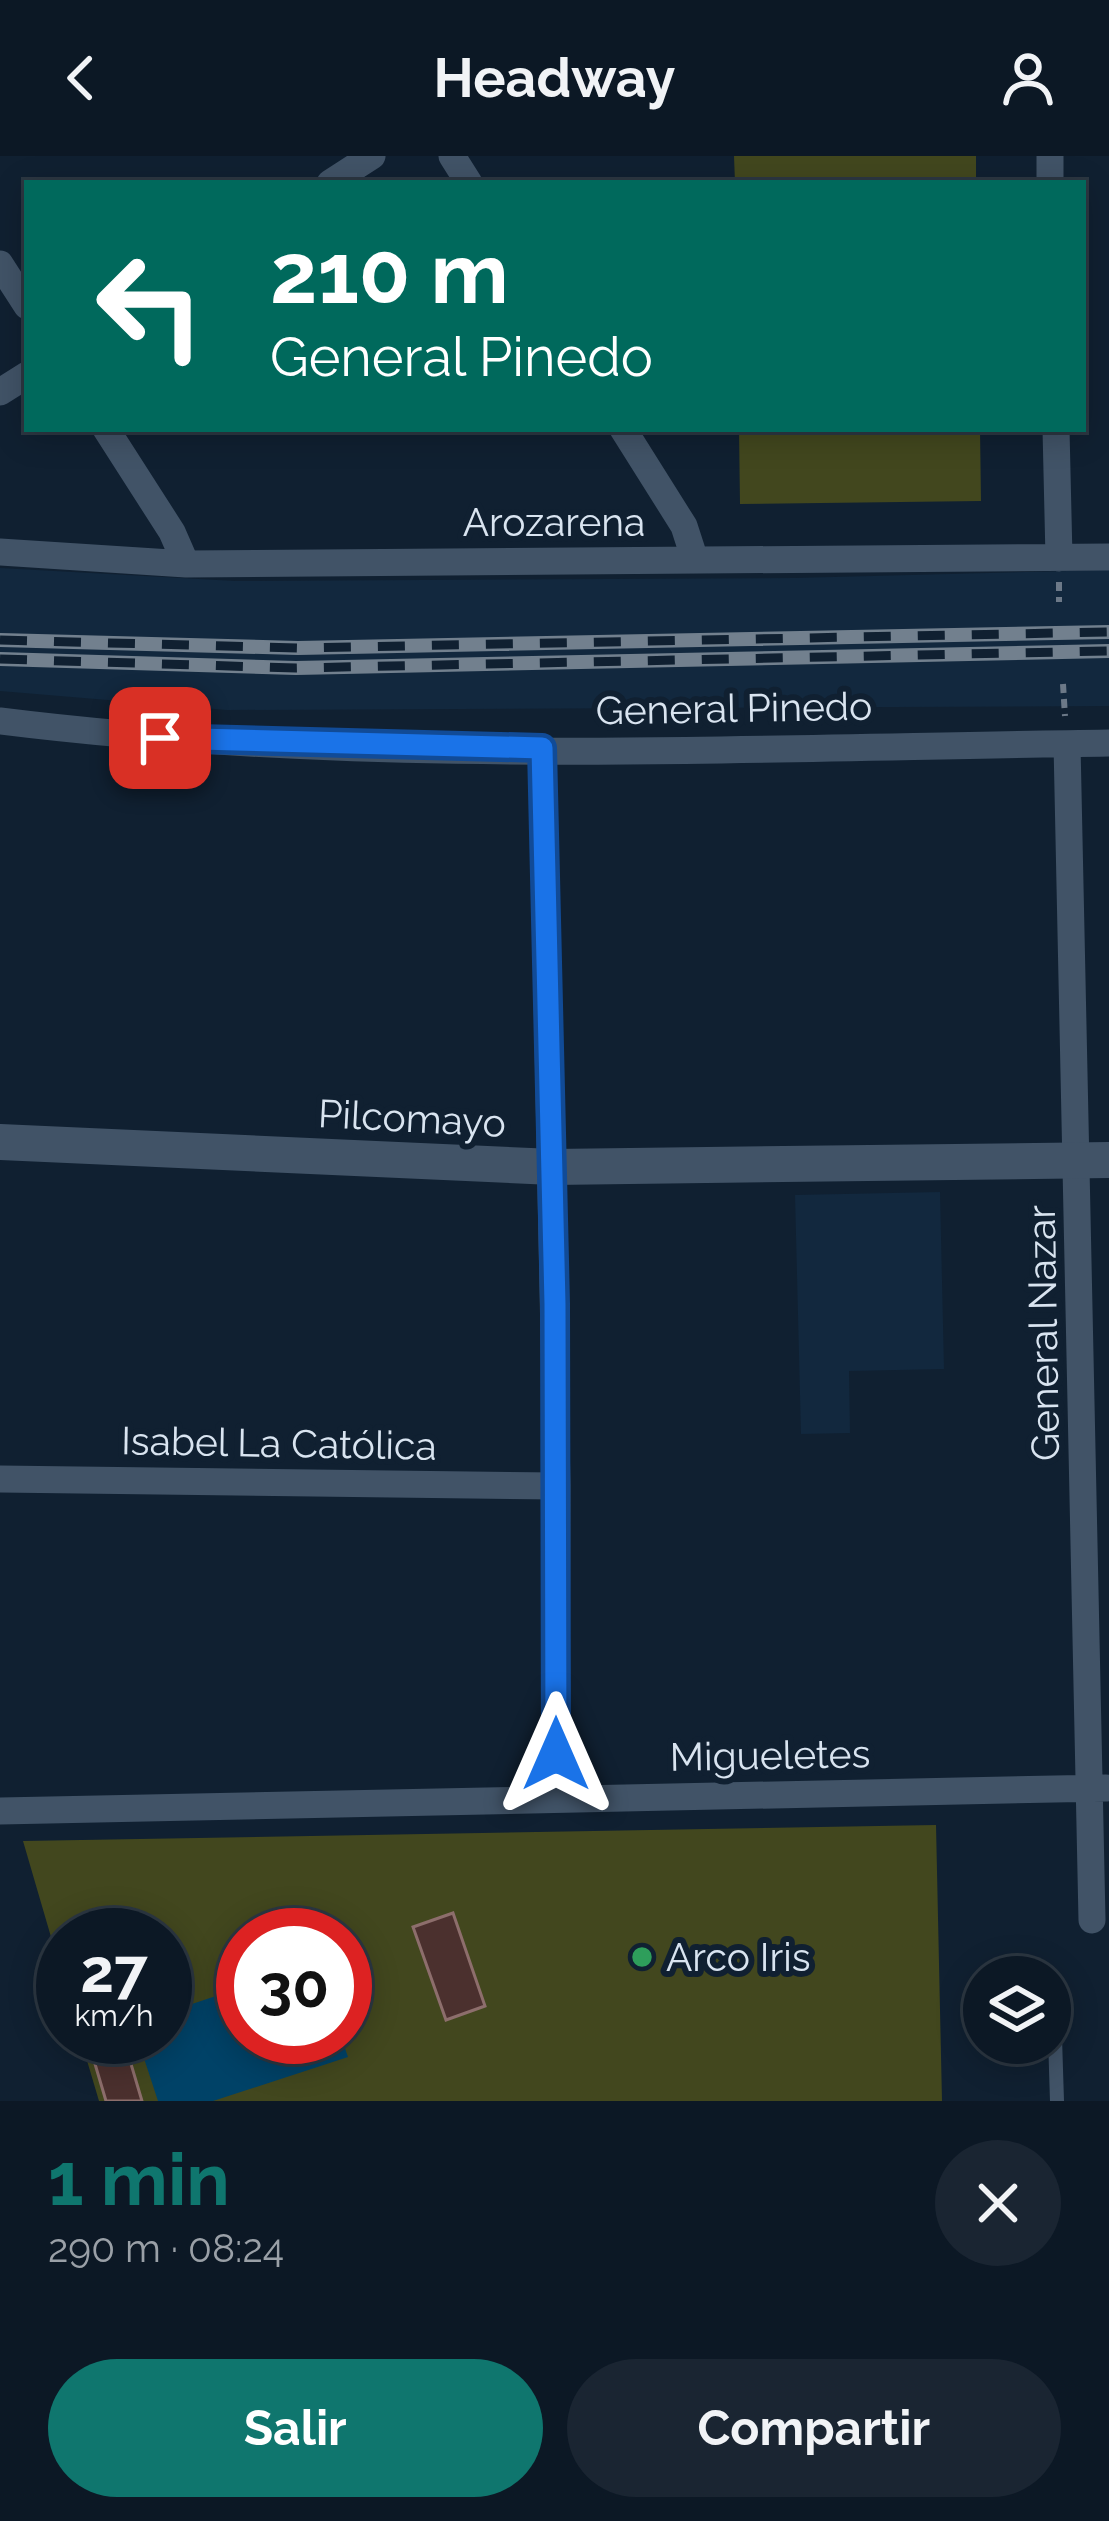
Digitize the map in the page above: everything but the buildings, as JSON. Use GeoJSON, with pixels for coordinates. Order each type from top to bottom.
{"type":"FeatureCollection","features":[{"type":"Feature","properties":{"kind":"street"},"geometry":{"type":"LineString","coordinates":[[335,180],[372,156]]}},
{"type":"Feature","properties":{"kind":"street"},"geometry":{"type":"LineString","coordinates":[[0,265],[24,301]]}},
{"type":"Feature","properties":{"kind":"street"},"geometry":{"type":"LineString","coordinates":[[108,432],[172,532],[186,564]]}},
{"type":"Feature","properties":{"kind":"street"},"geometry":{"type":"LineString","coordinates":[[625,432],[684,526],[694,560]]}},
{"type":"Feature","properties":{"kind":"street"},"geometry":{"type":"LineString","coordinates":[[1056,432],[1059,559]]}},
{"type":"Feature","properties":{"kind":"street","name":"Arozarena"},"geometry":{"type":"LineString","coordinates":[[0,552],[186,564],[1109,557]]}},
{"type":"Feature","properties":{"kind":"street","name":"General Pinedo"},"geometry":{"type":"LineString","coordinates":[[0,721],[257,744],[542,748],[1109,743]]}},
{"type":"Feature","properties":{"kind":"street","name":"General Nazar"},"geometry":{"type":"LineString","coordinates":[[1067,743],[1094,1160],[1100,1788],[1092,1920]]}},
{"type":"Feature","properties":{"kind":"street"},"geometry":{"type":"LineString","coordinates":[[542,748],[553,1167],[556,1798]]}},
{"type":"Feature","properties":{"kind":"street","name":"Pilcomayo"},"geometry":{"type":"LineString","coordinates":[[0,1142],[553,1167],[1094,1160]]}},
{"type":"Feature","properties":{"kind":"street","name":"Isabel La Católica"},"geometry":{"type":"LineString","coordinates":[[0,1479],[557,1486]]}},
{"type":"Feature","properties":{"kind":"street","name":"Migueletes"},"geometry":{"type":"LineString","coordinates":[[0,1811],[1100,1788]]}},
{"type":"Feature","properties":{"kind":"lane"},"geometry":{"type":"LineString","coordinates":[[1056,2064],[1057,2101]]}},
{"type":"Feature","properties":{"kind":"shaded area"},"geometry":{"type":"Polygon","coordinates":[[[0,568],[235,581],[795,578],[1109,570],[1109,706],[227,710],[0,691],[0,568]]]}},
{"type":"Feature","properties":{"kind":"shaded area"},"geometry":{"type":"Polygon","coordinates":[[[940,1192],[944,1369],[849,1371],[850,1433],[801,1434],[795,1195],[940,1192]]]}},
{"type":"Feature","properties":{"kind":"shaded area"},"geometry":{"type":"Polygon","coordinates":[[[216,1996],[216,2064],[327,2064],[213,2101],[158,2101],[146,2064],[192,2064],[192,2004],[216,1996]]]}},
{"type":"Feature","properties":{"kind":"green space"},"geometry":{"type":"Polygon","coordinates":[[[734,156],[976,156],[976,180],[735,180],[734,156]]]}},
{"type":"Feature","properties":{"kind":"green space"},"geometry":{"type":"Polygon","coordinates":[[[739,432],[980,432],[981,501],[740,504],[739,432]]]}},
{"type":"Feature","properties":{"kind":"green space","name":"Arco Iris"},"geometry":{"type":"Polygon","coordinates":[[[936,1825],[942,2101],[99,2101],[88,2064],[192,2064],[192,1908],[43,1908],[23,1841],[936,1825]]]}},
{"type":"Feature","properties":{"kind":"railway"},"geometry":{"type":"LineString","coordinates":[[0,640],[298,648],[1109,632]]}},
{"type":"Feature","properties":{"kind":"railway"},"geometry":{"type":"LineString","coordinates":[[0,659],[296,668],[1109,651]]}},
{"type":"Feature","properties":{"kind":"place","name":"Arco Iris"},"geometry":{"type":"Point","coordinates":[642,1957]}},
{"type":"Feature","properties":{"kind":"route"},"geometry":{"type":"LineString","coordinates":[[160,738],[542,748],[555,1304],[556,1754]]}}]}
